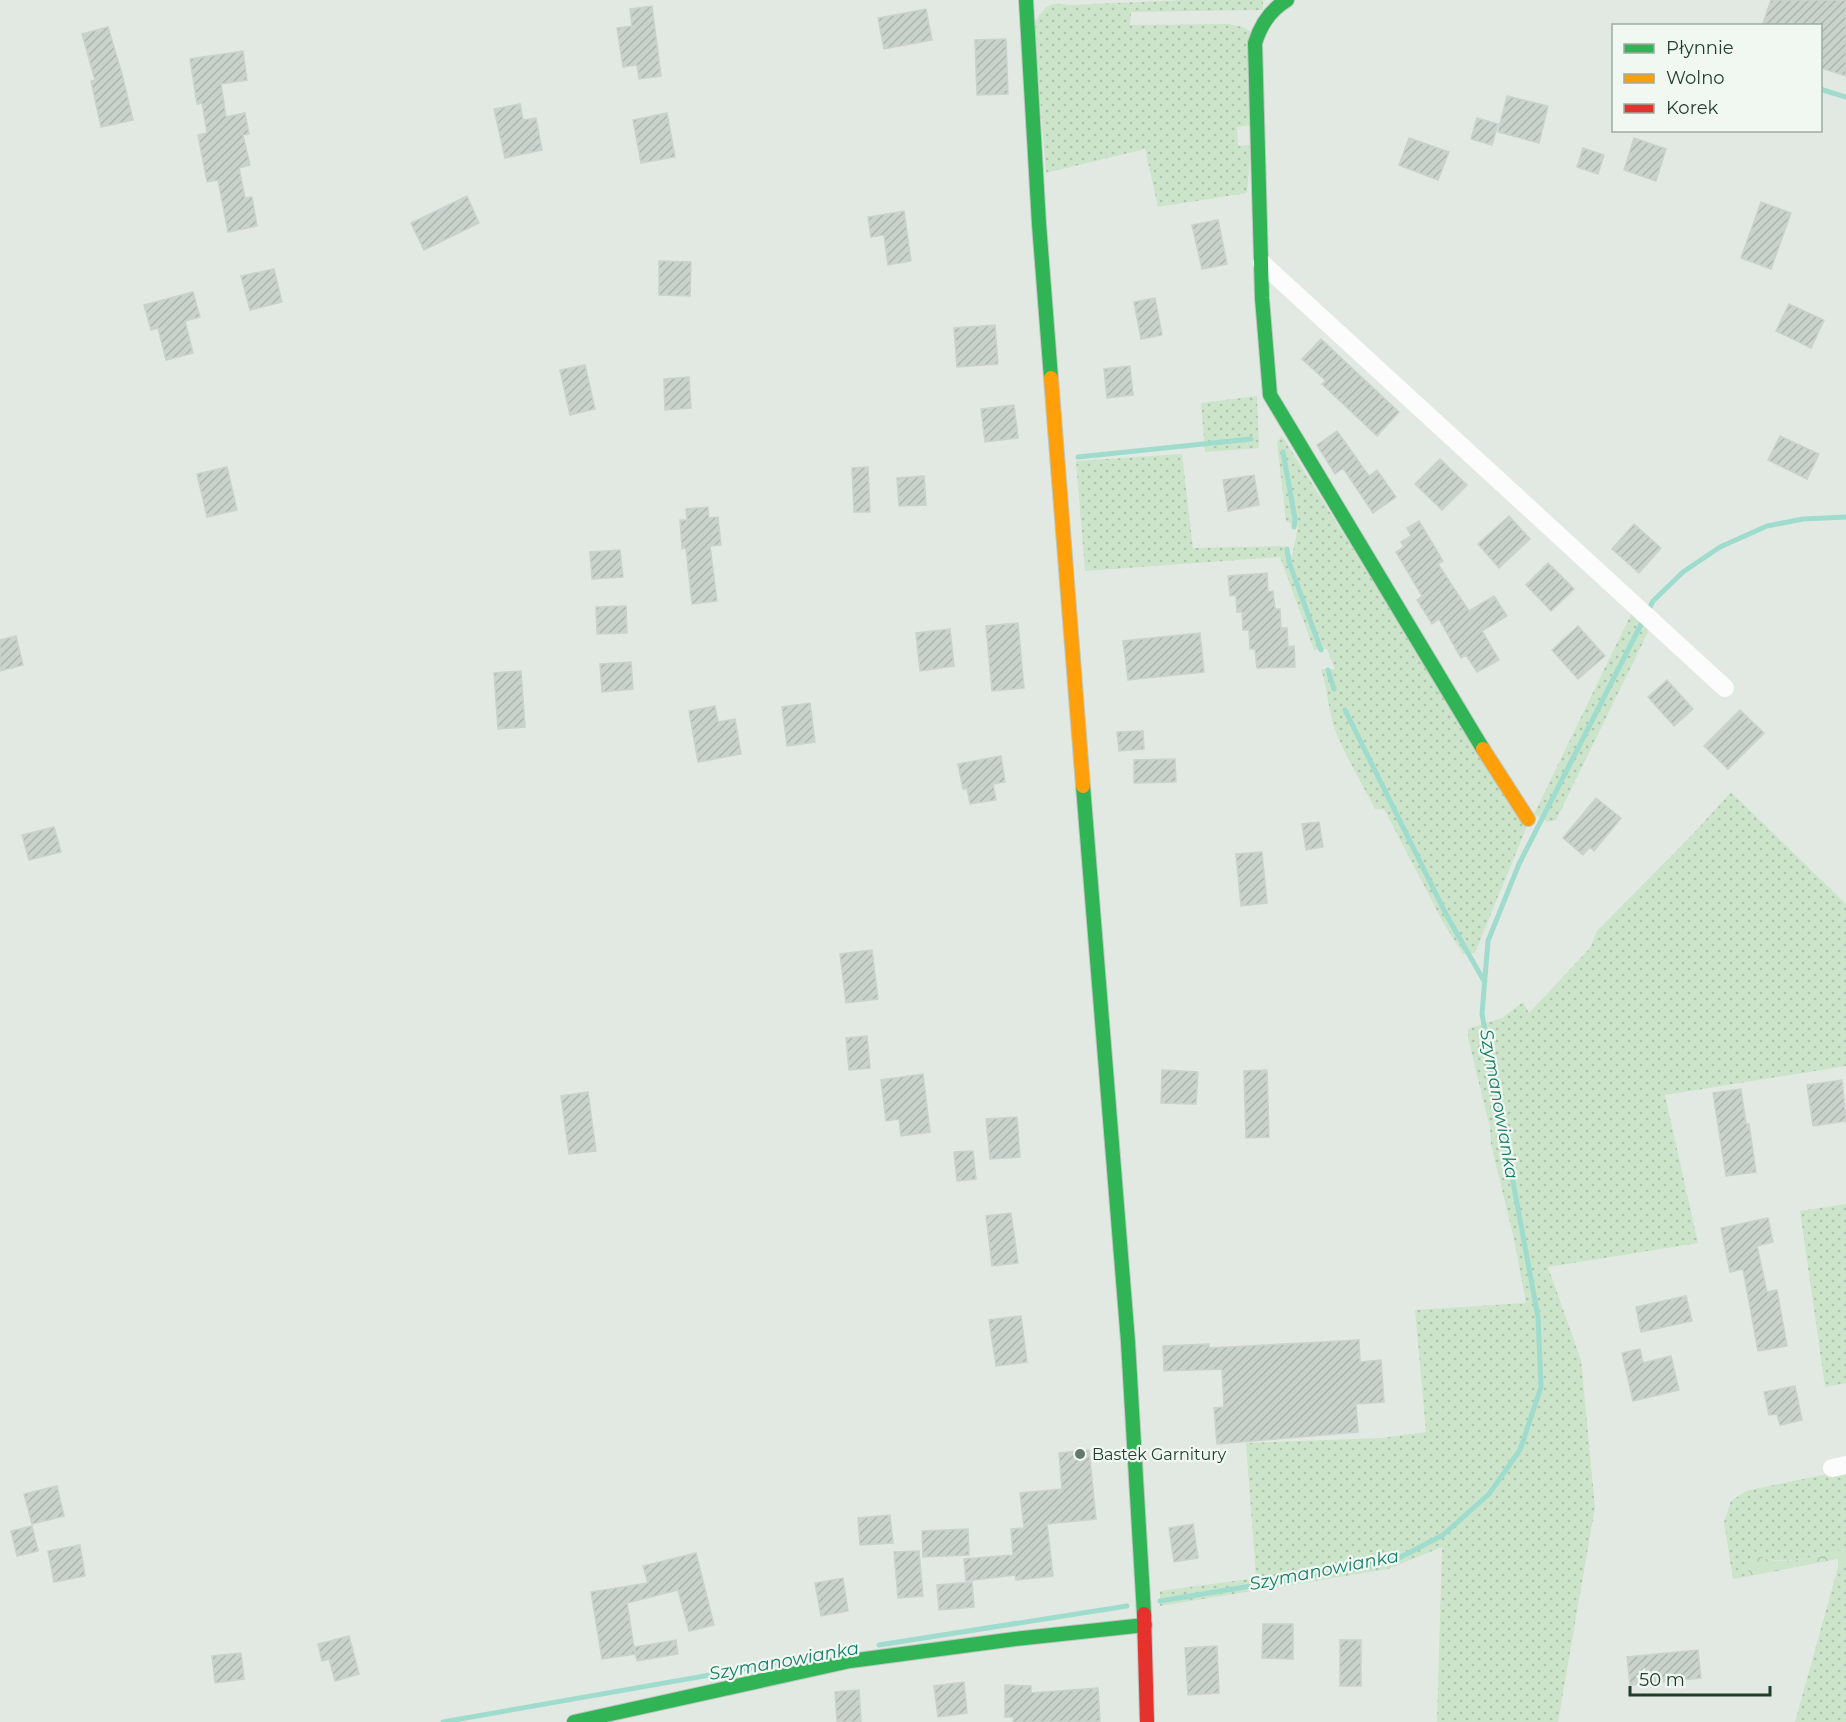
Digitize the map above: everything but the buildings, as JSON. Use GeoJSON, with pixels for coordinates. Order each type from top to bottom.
{"type":"FeatureCollection","features":[{"type":"Feature","properties":{"kind":"street"},"geometry":{"type":"LineString","coordinates":[[1026,0],[1039,224],[1128,1342],[1145,1625],[1147,1722]]}},
{"type":"Feature","properties":{"kind":"street"},"geometry":{"type":"LineString","coordinates":[[1287,0],[1264,20],[1255,43],[1262,298],[1268,387],[1275,406],[1481,746],[1528,819]]}},
{"type":"Feature","properties":{"kind":"street"},"geometry":{"type":"LineString","coordinates":[[1262,263],[1725,687]]}},
{"type":"Feature","properties":{"kind":"street"},"geometry":{"type":"LineString","coordinates":[[574,1722],[850,1661],[1015,1639],[1145,1625]]}},
{"type":"Feature","properties":{"kind":"green space"},"geometry":{"type":"Polygon","coordinates":[[[1263,0],[1263,10],[1131,12],[1130,25],[1228,24],[1250,31],[1251,125],[1237,127],[1238,146],[1251,145],[1247,193],[1158,207],[1145,149],[1046,173],[1034,24],[1041,13],[1047,7],[1056,4],[1263,0]]]}},
{"type":"Feature","properties":{"kind":"green space"},"geometry":{"type":"Polygon","coordinates":[[[1257,396],[1259,448],[1205,452],[1201,403],[1257,396]]]}},
{"type":"Feature","properties":{"kind":"green space"},"geometry":{"type":"Polygon","coordinates":[[[1282,436],[1527,826],[1475,953],[1463,954],[1444,924],[1384,809],[1375,809],[1347,756],[1333,724],[1321,669],[1335,669],[1327,649],[1314,650],[1280,557],[1085,571],[1076,461],[1182,454],[1193,548],[1284,546],[1292,556],[1298,527],[1286,521],[1277,442],[1282,436]]]}},
{"type":"Feature","properties":{"kind":"green space"},"geometry":{"type":"Polygon","coordinates":[[[1632,612],[1649,630],[1556,820],[1548,822],[1534,814],[1632,612]]]}},
{"type":"Feature","properties":{"kind":"green space"},"geometry":{"type":"Polygon","coordinates":[[[1731,792],[1846,904],[1846,1066],[1665,1095],[1698,1243],[1548,1267],[1581,1360],[1595,1507],[1558,1722],[1437,1722],[1442,1547],[1388,1569],[1160,1606],[1160,1591],[1256,1578],[1246,1443],[1381,1438],[1426,1432],[1415,1310],[1526,1303],[1514,1239],[1491,1144],[1490,1128],[1468,1038],[1468,1029],[1502,1018],[1523,1002],[1529,1013],[1590,948],[1597,931],[1731,792]]]}},
{"type":"Feature","properties":{"kind":"green space"},"geometry":{"type":"Polygon","coordinates":[[[1846,1204],[1846,1383],[1825,1387],[1800,1211],[1846,1204]]]}},
{"type":"Feature","properties":{"kind":"green space"},"geometry":{"type":"Polygon","coordinates":[[[1846,1470],[1846,1549],[1785,1560],[1773,1560],[1754,1551],[1748,1568],[1750,1576],[1733,1579],[1724,1522],[1731,1501],[1746,1491],[1846,1470]]]}},
{"type":"Feature","properties":{"kind":"green space"},"geometry":{"type":"Polygon","coordinates":[[[1846,1549],[1846,1565],[1838,1567],[1838,1559],[1750,1576],[1748,1568],[1754,1551],[1762,1557],[1785,1561],[1846,1549]]]}},
{"type":"Feature","properties":{"kind":"green space"},"geometry":{"type":"Polygon","coordinates":[[[1846,1565],[1846,1722],[1795,1722],[1838,1567],[1846,1565]]]}},
{"type":"Feature","properties":{"kind":"waterway"},"geometry":{"type":"LineString","coordinates":[[1822,90],[1846,97]]}},
{"type":"Feature","properties":{"kind":"waterway"},"geometry":{"type":"LineString","coordinates":[[1078,457],[1251,439]]}},
{"type":"Feature","properties":{"kind":"waterway"},"geometry":{"type":"LineString","coordinates":[[1283,452],[1295,519],[1294,527]]}},
{"type":"Feature","properties":{"kind":"waterway","name":"Szymanowianka"},"geometry":{"type":"LineString","coordinates":[[1160,1601],[1367,1567],[1399,1558],[1443,1535],[1489,1494],[1520,1450],[1541,1387],[1538,1317],[1482,1014],[1488,941],[1519,864],[1653,601],[1683,572],[1720,547],[1767,526],[1803,519],[1846,517]]}},
{"type":"Feature","properties":{"kind":"waterway"},"geometry":{"type":"LineString","coordinates":[[1287,549],[1289,562],[1321,650]]}},
{"type":"Feature","properties":{"kind":"waterway"},"geometry":{"type":"LineString","coordinates":[[1328,670],[1334,689]]}},
{"type":"Feature","properties":{"kind":"waterway"},"geometry":{"type":"LineString","coordinates":[[1345,710],[1447,916],[1484,981]]}},
{"type":"Feature","properties":{"kind":"waterway","name":"Szymanowianka"},"geometry":{"type":"LineString","coordinates":[[879,1645],[1127,1606]]}},
{"type":"Feature","properties":{"kind":"waterway","name":"Szymanowianka"},"geometry":{"type":"LineString","coordinates":[[443,1722],[778,1663]]}},
{"type":"Feature","properties":{"kind":"traffic: fast"},"geometry":{"type":"LineString","coordinates":[[1026,0],[1039,224],[1051,378]]}},
{"type":"Feature","properties":{"kind":"traffic: fast"},"geometry":{"type":"LineString","coordinates":[[1287,0],[1267,18],[1255,43],[1262,298],[1270,395],[1483,749]]}},
{"type":"Feature","properties":{"kind":"traffic: fast"},"geometry":{"type":"LineString","coordinates":[[1083,786],[1128,1342],[1144,1614]]}},
{"type":"Feature","properties":{"kind":"traffic: fast"},"geometry":{"type":"LineString","coordinates":[[574,1722],[850,1661],[1015,1639],[1145,1625]]}},
{"type":"Feature","properties":{"kind":"traffic: slow"},"geometry":{"type":"LineString","coordinates":[[1051,378],[1083,786]]}},
{"type":"Feature","properties":{"kind":"traffic: slow"},"geometry":{"type":"LineString","coordinates":[[1483,749],[1528,819]]}},
{"type":"Feature","properties":{"kind":"traffic: jam"},"geometry":{"type":"LineString","coordinates":[[1144,1614],[1147,1722]]}},
{"type":"Feature","properties":{"kind":"place","name":"Bastek Garnitury"},"geometry":{"type":"Point","coordinates":[1080,1454]}}]}
